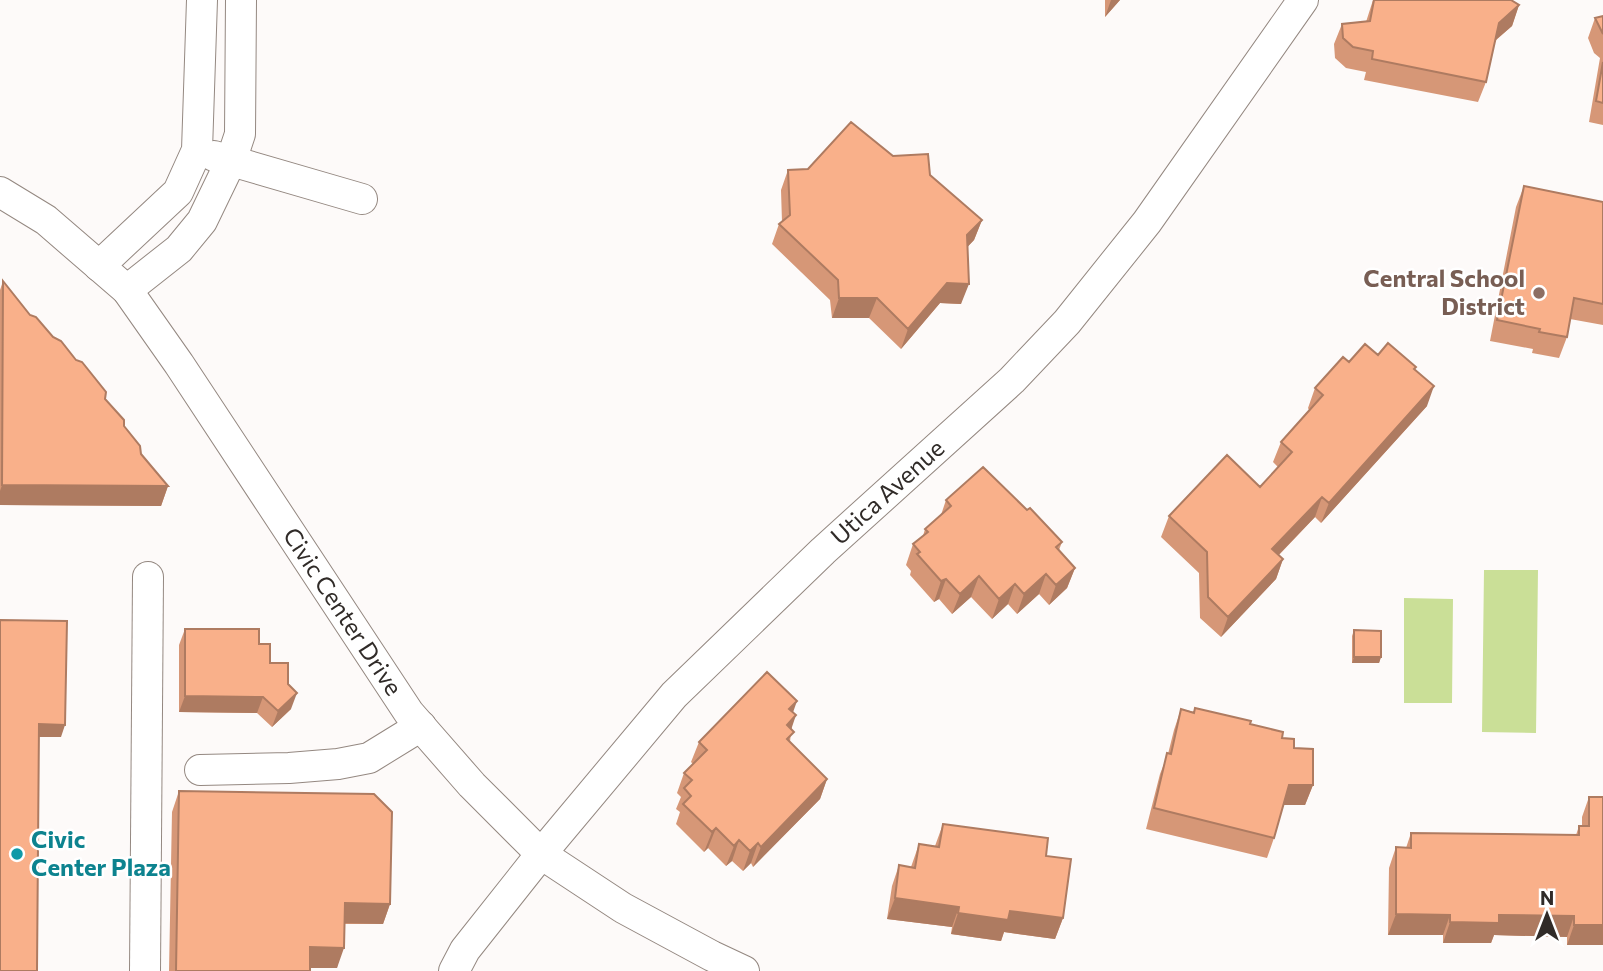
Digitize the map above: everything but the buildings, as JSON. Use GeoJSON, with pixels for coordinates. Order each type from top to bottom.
{"type":"FeatureCollection","features":[{"type":"Feature","properties":{"kind":"street"},"geometry":{"type":"LineString","coordinates":[[99,265],[178,192],[197,150],[202,64],[202,0]]}},
{"type":"Feature","properties":{"kind":"street"},"geometry":{"type":"LineString","coordinates":[[127,290],[179,249],[202,221],[231,162],[240,134],[241,0]]}},
{"type":"Feature","properties":{"kind":"street","name":"Utica Avenue"},"geometry":{"type":"LineString","coordinates":[[454,971],[465,950],[541,854],[674,695],[823,551],[1012,380],[1068,322],[1147,222],[1303,0]]}},
{"type":"Feature","properties":{"kind":"street"},"geometry":{"type":"LineString","coordinates":[[197,150],[362,199]]}},
{"type":"Feature","properties":{"kind":"street","name":"Civic Center Drive"},"geometry":{"type":"LineString","coordinates":[[0,192],[46,220],[127,290],[410,712],[471,785],[541,854],[622,908],[744,971]]}},
{"type":"Feature","properties":{"kind":"street"},"geometry":{"type":"LineString","coordinates":[[145,971],[148,577]]}},
{"type":"Feature","properties":{"kind":"street"},"geometry":{"type":"LineString","coordinates":[[201,770],[289,768],[338,764],[369,758],[421,726]]}},
{"type":"Feature","properties":{"kind":"green space"},"geometry":{"type":"Polygon","coordinates":[[[1484,570],[1538,570],[1536,733],[1482,732],[1484,570]]]}},
{"type":"Feature","properties":{"kind":"green space"},"geometry":{"type":"Polygon","coordinates":[[[1404,598],[1453,599],[1452,703],[1404,703],[1404,598]]]}},
{"type":"Feature","properties":{"kind":"place","name":"Central School District"},"geometry":{"type":"Point","coordinates":[1539,293]}},
{"type":"Feature","properties":{"kind":"place","name":"Civic Center Plaza"},"geometry":{"type":"Point","coordinates":[17,854]}}]}
